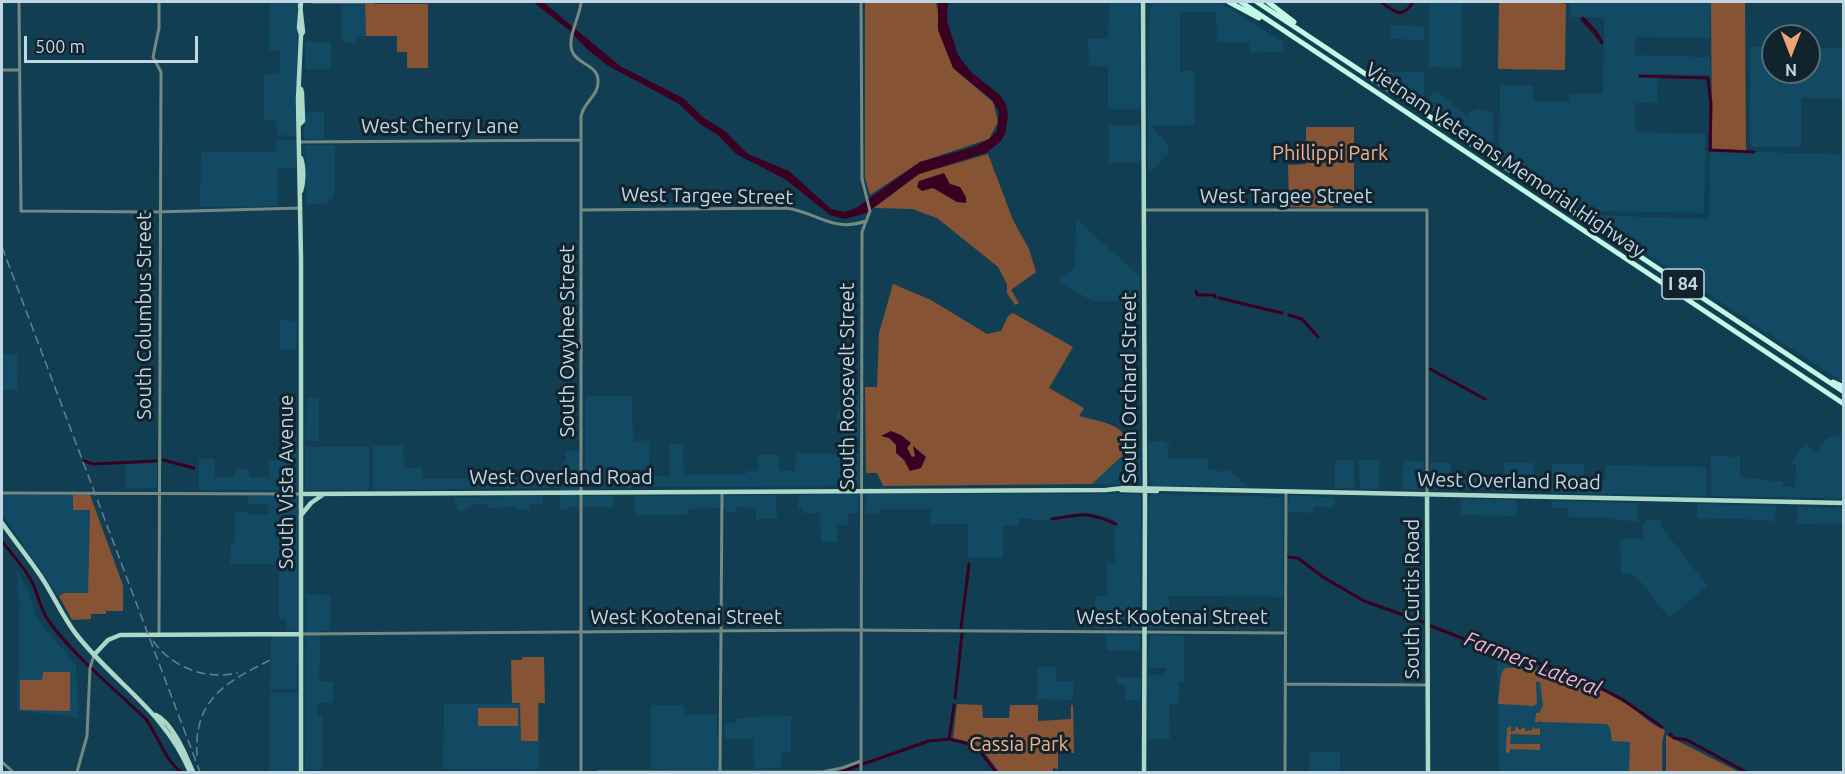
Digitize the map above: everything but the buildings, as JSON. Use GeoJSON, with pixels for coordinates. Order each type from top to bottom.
{"type":"FeatureCollection","features":[{"type":"Feature","properties":{"kind":"highway"},"geometry":{"type":"LineString","coordinates":[[1229,2],[1289,34]]}},
{"type":"Feature","properties":{"kind":"highway","name":"Vietnam Veterans Memorial Highway"},"geometry":{"type":"LineString","coordinates":[[1241,2],[1844,404]]}},
{"type":"Feature","properties":{"kind":"highway","name":"Vietnam Veterans Memorial Highway"},"geometry":{"type":"LineString","coordinates":[[1257,2],[1844,392]]}},
{"type":"Feature","properties":{"kind":"highway"},"geometry":{"type":"LineString","coordinates":[[1268,2],[1326,47]]}},
{"type":"Feature","properties":{"kind":"highway"},"geometry":{"type":"LineString","coordinates":[[1805,367],[1844,387]]}},
{"type":"Feature","properties":{"kind":"main road","name":"South Orchard Street"},"geometry":{"type":"LineString","coordinates":[[1144,2],[1144,772]]}},
{"type":"Feature","properties":{"kind":"main road","name":"South Vista Avenue"},"geometry":{"type":"LineString","coordinates":[[301,3],[303,32],[301,35],[300,88],[303,121],[300,124],[300,157],[303,163],[301,191],[301,772]]}},
{"type":"Feature","properties":{"kind":"main road","name":"West Overland Road"},"geometry":{"type":"LineString","coordinates":[[302,494],[1175,490],[1844,503]]}},
{"type":"Feature","properties":{"kind":"main road"},"geometry":{"type":"LineString","coordinates":[[302,514],[311,503],[326,494]]}},
{"type":"Feature","properties":{"kind":"main road","name":"South Curtis Road"},"geometry":{"type":"LineString","coordinates":[[1426,494],[1428,772]]}},
{"type":"Feature","properties":{"kind":"main road"},"geometry":{"type":"LineString","coordinates":[[2,523],[40,575],[69,624],[94,655],[156,715],[191,772]]}},
{"type":"Feature","properties":{"kind":"main road","name":"West Kootenai Street"},"geometry":{"type":"LineString","coordinates":[[94,655],[108,640],[120,635],[301,634]]}},
{"type":"Feature","properties":{"kind":"street"},"geometry":{"type":"LineString","coordinates":[[20,2],[21,211],[159,212],[301,208]]}},
{"type":"Feature","properties":{"kind":"street","name":"South Columbus Street"},"geometry":{"type":"LineString","coordinates":[[159,2],[159,20],[153,57],[161,72],[159,634]]}},
{"type":"Feature","properties":{"kind":"street"},"geometry":{"type":"LineString","coordinates":[[313,2],[374,2]]}},
{"type":"Feature","properties":{"kind":"street","name":"South Owyhee Street"},"geometry":{"type":"LineString","coordinates":[[580,2],[571,46],[574,55],[594,70],[598,82],[596,93],[582,109],[581,140],[581,772]]}},
{"type":"Feature","properties":{"kind":"street","name":"South Roosevelt Street"},"geometry":{"type":"LineString","coordinates":[[861,2],[862,179],[870,212],[863,228],[862,255],[861,772]]}},
{"type":"Feature","properties":{"kind":"street"},"geometry":{"type":"LineString","coordinates":[[2,70],[20,70]]}},
{"type":"Feature","properties":{"kind":"street","name":"West Cherry Lane"},"geometry":{"type":"LineString","coordinates":[[300,142],[581,140]]}},
{"type":"Feature","properties":{"kind":"street","name":"West Targee Street"},"geometry":{"type":"LineString","coordinates":[[581,210],[786,208],[839,225],[866,221]]}},
{"type":"Feature","properties":{"kind":"street","name":"West Targee Street"},"geometry":{"type":"LineString","coordinates":[[1144,210],[1427,210]]}},
{"type":"Feature","properties":{"kind":"street","name":"South Curtis Road"},"geometry":{"type":"LineString","coordinates":[[1426,494],[1427,210]]}},
{"type":"Feature","properties":{"kind":"street"},"geometry":{"type":"LineString","coordinates":[[720,772],[722,492]]}},
{"type":"Feature","properties":{"kind":"street"},"geometry":{"type":"LineString","coordinates":[[1285,772],[1286,492]]}},
{"type":"Feature","properties":{"kind":"street","name":"West Overland Road"},"geometry":{"type":"LineString","coordinates":[[2,493],[302,494]]}},
{"type":"Feature","properties":{"kind":"street","name":"West Kootenai Street"},"geometry":{"type":"LineString","coordinates":[[301,634],[861,631],[1286,633]]}},
{"type":"Feature","properties":{"kind":"street"},"geometry":{"type":"LineString","coordinates":[[77,772],[89,727],[90,666],[94,655]]}},
{"type":"Feature","properties":{"kind":"street"},"geometry":{"type":"LineString","coordinates":[[1285,684],[1428,685]]}},
{"type":"Feature","properties":{"kind":"street"},"geometry":{"type":"LineString","coordinates":[[2,762],[13,772]]}},
{"type":"Feature","properties":{"kind":"street"},"geometry":{"type":"LineString","coordinates":[[598,772],[822,772],[861,764]]}},
{"type":"Feature","properties":{"kind":"shaded area"},"geometry":{"type":"Polygon","coordinates":[[[270,2],[297,2],[297,136],[277,135],[276,120],[264,120],[264,75],[280,72],[280,50],[269,50],[270,2]]]}},
{"type":"Feature","properties":{"kind":"shaded area"},"geometry":{"type":"Polygon","coordinates":[[[533,2],[543,2],[620,66],[683,98],[704,118],[725,131],[748,154],[789,171],[831,209],[845,212],[856,208],[920,162],[973,147],[989,139],[997,131],[999,112],[992,100],[953,68],[938,30],[938,2],[948,2],[947,21],[958,55],[971,72],[1001,96],[1006,105],[1008,115],[1005,134],[1000,142],[986,153],[919,174],[866,213],[845,219],[830,215],[785,179],[736,154],[718,135],[700,124],[679,104],[607,65],[569,30],[533,2]]]}},
{"type":"Feature","properties":{"kind":"shaded area"},"geometry":{"type":"Polygon","coordinates":[[[1109,2],[1139,2],[1141,109],[1108,109],[1108,66],[1089,66],[1088,39],[1108,38],[1109,2]]]}},
{"type":"Feature","properties":{"kind":"shaded area"},"geometry":{"type":"Polygon","coordinates":[[[1151,2],[1219,2],[1284,42],[1283,52],[1250,53],[1250,42],[1217,42],[1216,12],[1180,12],[1180,71],[1194,71],[1195,125],[1152,126],[1168,145],[1168,153],[1151,171],[1148,171],[1148,44],[1151,2]]]}},
{"type":"Feature","properties":{"kind":"shaded area"},"geometry":{"type":"Polygon","coordinates":[[[1429,2],[1462,2],[1462,68],[1429,67],[1429,2]]]}},
{"type":"Feature","properties":{"kind":"shaded area"},"geometry":{"type":"Polygon","coordinates":[[[1570,2],[1711,2],[1710,38],[1635,37],[1635,55],[1710,57],[1710,75],[1658,74],[1657,102],[1635,103],[1635,132],[1706,134],[1704,213],[1591,211],[1570,197],[1565,200],[1499,155],[1500,85],[1533,86],[1533,101],[1569,102],[1570,94],[1603,94],[1604,18],[1570,17],[1570,2]]]}},
{"type":"Feature","properties":{"kind":"shaded area"},"geometry":{"type":"Polygon","coordinates":[[[365,4],[366,36],[355,36],[355,42],[342,42],[342,5],[365,4]]]}},
{"type":"Feature","properties":{"kind":"shaded area"},"geometry":{"type":"Polygon","coordinates":[[[1390,25],[1424,26],[1424,40],[1390,39],[1390,25]]]}},
{"type":"Feature","properties":{"kind":"shaded area"},"geometry":{"type":"Polygon","coordinates":[[[305,42],[331,42],[331,69],[305,69],[305,42]]]}},
{"type":"Feature","properties":{"kind":"shaded area"},"geometry":{"type":"Polygon","coordinates":[[[1750,47],[1761,47],[1761,84],[1821,84],[1821,48],[1843,48],[1843,99],[1801,98],[1801,147],[1753,147],[1750,143],[1750,47]]]}},
{"type":"Feature","properties":{"kind":"shaded area"},"geometry":{"type":"Polygon","coordinates":[[[1374,72],[1424,72],[1424,106],[1374,72]]]}},
{"type":"Feature","properties":{"kind":"shaded area"},"geometry":{"type":"Polygon","coordinates":[[[1434,90],[1452,101],[1453,105],[1467,116],[1478,108],[1493,113],[1493,151],[1430,109],[1430,95],[1434,90]]]}},
{"type":"Feature","properties":{"kind":"shaded area"},"geometry":{"type":"Polygon","coordinates":[[[305,112],[324,112],[324,139],[304,139],[305,112]]]}},
{"type":"Feature","properties":{"kind":"shaded area"},"geometry":{"type":"Polygon","coordinates":[[[1109,126],[1140,126],[1140,162],[1109,162],[1109,126]]]}},
{"type":"Feature","properties":{"kind":"shaded area"},"geometry":{"type":"Polygon","coordinates":[[[277,140],[298,140],[296,168],[278,168],[278,206],[200,207],[201,152],[276,152],[277,140]]]}},
{"type":"Feature","properties":{"kind":"shaded area"},"geometry":{"type":"Polygon","coordinates":[[[305,145],[335,145],[335,193],[325,204],[306,204],[305,145]]]}},
{"type":"Feature","properties":{"kind":"shaded area"},"geometry":{"type":"Polygon","coordinates":[[[1710,151],[1843,154],[1843,383],[1589,215],[1709,219],[1710,151]]]}},
{"type":"Feature","properties":{"kind":"shaded area"},"geometry":{"type":"Polygon","coordinates":[[[944,173],[950,184],[960,187],[966,197],[966,203],[957,202],[933,188],[922,191],[917,187],[919,181],[944,173]]]}},
{"type":"Feature","properties":{"kind":"shaded area"},"geometry":{"type":"Polygon","coordinates":[[[1076,219],[1140,276],[1140,301],[1092,301],[1058,281],[1075,267],[1076,219]]]}},
{"type":"Feature","properties":{"kind":"shaded area"},"geometry":{"type":"Polygon","coordinates":[[[280,320],[297,321],[296,350],[280,350],[280,320]]]}},
{"type":"Feature","properties":{"kind":"shaded area"},"geometry":{"type":"Polygon","coordinates":[[[2,354],[18,354],[17,390],[2,390],[2,354]]]}},
{"type":"Feature","properties":{"kind":"shaded area"},"geometry":{"type":"Polygon","coordinates":[[[859,394],[859,439],[842,439],[842,427],[837,427],[837,411],[848,411],[848,395],[859,394]]]}},
{"type":"Feature","properties":{"kind":"shaded area"},"geometry":{"type":"Polygon","coordinates":[[[587,396],[632,396],[633,442],[647,440],[650,443],[649,465],[645,469],[632,469],[632,488],[585,487],[585,400],[587,396]]]}},
{"type":"Feature","properties":{"kind":"shaded area"},"geometry":{"type":"Polygon","coordinates":[[[307,398],[319,398],[319,441],[305,440],[307,398]]]}},
{"type":"Feature","properties":{"kind":"shaded area"},"geometry":{"type":"Polygon","coordinates":[[[891,431],[911,443],[907,448],[912,457],[915,456],[913,446],[926,457],[921,468],[910,471],[904,460],[896,453],[896,445],[889,438],[881,436],[891,431]]]}},
{"type":"Feature","properties":{"kind":"shaded area"},"geometry":{"type":"Polygon","coordinates":[[[1843,433],[1843,498],[1711,496],[1711,456],[1740,457],[1740,477],[1783,482],[1783,487],[1795,487],[1796,465],[1790,464],[1801,448],[1803,449],[1806,445],[1816,452],[1825,439],[1843,433]]]}},
{"type":"Feature","properties":{"kind":"shaded area"},"geometry":{"type":"Polygon","coordinates":[[[1163,441],[1170,445],[1166,458],[1208,458],[1208,468],[1223,472],[1229,470],[1248,487],[1153,486],[1150,483],[1148,442],[1163,441]]]}},
{"type":"Feature","properties":{"kind":"shaded area"},"geometry":{"type":"Polygon","coordinates":[[[670,444],[683,444],[684,474],[746,474],[747,471],[758,471],[758,455],[779,455],[779,471],[795,471],[796,454],[859,454],[859,486],[653,487],[653,476],[670,476],[670,444]]]}},
{"type":"Feature","properties":{"kind":"shaded area"},"geometry":{"type":"Polygon","coordinates":[[[403,445],[404,468],[422,468],[422,479],[563,477],[566,451],[579,451],[579,496],[614,496],[614,507],[568,507],[568,510],[560,510],[560,488],[373,490],[373,446],[403,445]]]}},
{"type":"Feature","properties":{"kind":"shaded area"},"geometry":{"type":"Polygon","coordinates":[[[286,447],[298,447],[298,490],[199,490],[199,459],[215,459],[215,477],[234,477],[235,469],[249,469],[249,477],[269,477],[269,461],[286,461],[286,447]]]}},
{"type":"Feature","properties":{"kind":"shaded area"},"geometry":{"type":"Polygon","coordinates":[[[305,447],[369,447],[369,490],[305,490],[305,447]]]}},
{"type":"Feature","properties":{"kind":"shaded area"},"geometry":{"type":"Polygon","coordinates":[[[1121,457],[1140,457],[1140,482],[1137,485],[1092,484],[1121,457]]]}},
{"type":"Feature","properties":{"kind":"shaded area"},"geometry":{"type":"Polygon","coordinates":[[[1335,460],[1354,460],[1354,488],[1335,488],[1335,460]]]}},
{"type":"Feature","properties":{"kind":"shaded area"},"geometry":{"type":"Polygon","coordinates":[[[1359,460],[1379,460],[1379,489],[1360,489],[1359,460]]]}},
{"type":"Feature","properties":{"kind":"shaded area"},"geometry":{"type":"Polygon","coordinates":[[[1403,461],[1424,461],[1423,490],[1402,489],[1403,461]]]}},
{"type":"Feature","properties":{"kind":"shaded area"},"geometry":{"type":"Polygon","coordinates":[[[157,462],[157,488],[126,489],[126,464],[157,462]]]}},
{"type":"Feature","properties":{"kind":"shaded area"},"geometry":{"type":"Polygon","coordinates":[[[1430,463],[1451,463],[1451,478],[1488,478],[1488,490],[1431,490],[1430,463]]]}},
{"type":"Feature","properties":{"kind":"shaded area"},"geometry":{"type":"Polygon","coordinates":[[[1504,463],[1534,463],[1534,492],[1492,491],[1492,474],[1504,474],[1504,463]]]}},
{"type":"Feature","properties":{"kind":"shaded area"},"geometry":{"type":"Polygon","coordinates":[[[1552,464],[1584,464],[1584,480],[1605,480],[1606,465],[1706,467],[1706,496],[1552,493],[1552,464]]]}},
{"type":"Feature","properties":{"kind":"shaded area"},"geometry":{"type":"Polygon","coordinates":[[[858,494],[859,513],[848,513],[848,525],[838,525],[837,542],[821,542],[820,513],[803,513],[803,507],[798,508],[799,495],[858,494]]]}},
{"type":"Feature","properties":{"kind":"shaded area"},"geometry":{"type":"Polygon","coordinates":[[[867,494],[1138,494],[1141,498],[1140,627],[1095,628],[1095,596],[1107,596],[1107,563],[1115,562],[1114,520],[1086,512],[1070,516],[1051,516],[1051,521],[1019,518],[1019,526],[1003,526],[1003,558],[968,558],[968,524],[930,524],[930,509],[880,509],[879,514],[865,514],[867,494]]]}},
{"type":"Feature","properties":{"kind":"shaded area"},"geometry":{"type":"Polygon","coordinates":[[[1153,494],[1283,497],[1283,597],[1169,596],[1169,629],[1148,627],[1149,497],[1153,494]]]}},
{"type":"Feature","properties":{"kind":"shaded area"},"geometry":{"type":"Polygon","coordinates":[[[2,495],[73,495],[73,510],[90,510],[88,593],[64,593],[58,596],[2,514],[2,495]]]}},
{"type":"Feature","properties":{"kind":"shaded area"},"geometry":{"type":"Polygon","coordinates":[[[776,495],[777,519],[756,519],[756,509],[745,507],[736,507],[736,512],[726,512],[725,508],[688,509],[687,515],[635,515],[634,496],[776,495]]]}},
{"type":"Feature","properties":{"kind":"shaded area"},"geometry":{"type":"Polygon","coordinates":[[[248,496],[299,496],[299,632],[286,631],[286,619],[279,619],[279,564],[230,564],[231,544],[235,543],[235,512],[248,512],[249,515],[269,514],[268,504],[248,504],[248,496]]]}},
{"type":"Feature","properties":{"kind":"shaded area"},"geometry":{"type":"Polygon","coordinates":[[[543,496],[543,504],[529,504],[529,510],[515,510],[514,507],[488,508],[488,504],[471,504],[471,508],[458,511],[454,497],[543,496]]]}},
{"type":"Feature","properties":{"kind":"shaded area"},"geometry":{"type":"Polygon","coordinates":[[[1289,496],[1334,497],[1334,507],[1313,507],[1313,513],[1288,512],[1289,496]]]}},
{"type":"Feature","properties":{"kind":"shaded area"},"geometry":{"type":"Polygon","coordinates":[[[1461,499],[1517,500],[1517,516],[1460,515],[1461,499]]]}},
{"type":"Feature","properties":{"kind":"shaded area"},"geometry":{"type":"Polygon","coordinates":[[[1552,501],[1638,503],[1638,522],[1612,518],[1568,517],[1568,508],[1552,508],[1552,501]]]}},
{"type":"Feature","properties":{"kind":"shaded area"},"geometry":{"type":"Polygon","coordinates":[[[1697,504],[1776,506],[1775,522],[1697,518],[1697,504]]]}},
{"type":"Feature","properties":{"kind":"shaded area"},"geometry":{"type":"Polygon","coordinates":[[[1798,507],[1843,508],[1843,525],[1797,524],[1798,507]]]}},
{"type":"Feature","properties":{"kind":"shaded area"},"geometry":{"type":"Polygon","coordinates":[[[1646,520],[1661,520],[1661,526],[1707,586],[1669,618],[1637,577],[1632,574],[1621,574],[1620,539],[1643,538],[1643,527],[1646,520]]]}},
{"type":"Feature","properties":{"kind":"shaded area"},"geometry":{"type":"Polygon","coordinates":[[[17,571],[27,588],[37,619],[76,665],[79,719],[17,711],[19,606],[21,604],[18,597],[17,571]]]}},
{"type":"Feature","properties":{"kind":"shaded area"},"geometry":{"type":"Polygon","coordinates":[[[306,594],[330,595],[330,631],[321,631],[319,681],[333,682],[333,703],[317,703],[317,716],[322,717],[322,770],[305,770],[306,594]]]}},
{"type":"Feature","properties":{"kind":"shaded area"},"geometry":{"type":"Polygon","coordinates":[[[1106,634],[1138,635],[1140,650],[1107,650],[1106,634]]]}},
{"type":"Feature","properties":{"kind":"shaded area"},"geometry":{"type":"Polygon","coordinates":[[[1150,635],[1184,636],[1184,682],[1179,682],[1179,703],[1169,704],[1170,739],[1148,739],[1147,675],[1165,675],[1166,668],[1147,668],[1150,635]]]}},
{"type":"Feature","properties":{"kind":"shaded area"},"geometry":{"type":"Polygon","coordinates":[[[271,636],[298,636],[297,689],[270,689],[271,636]]]}},
{"type":"Feature","properties":{"kind":"shaded area"},"geometry":{"type":"Polygon","coordinates":[[[1497,653],[1583,681],[1623,702],[1665,731],[1663,772],[1499,772],[1497,653]]]}},
{"type":"Feature","properties":{"kind":"shaded area"},"geometry":{"type":"Polygon","coordinates":[[[1038,667],[1056,667],[1056,681],[1073,681],[1073,700],[1038,699],[1038,667]]]}},
{"type":"Feature","properties":{"kind":"shaded area"},"geometry":{"type":"Polygon","coordinates":[[[1117,677],[1141,678],[1141,700],[1126,700],[1126,685],[1117,685],[1117,677]]]}},
{"type":"Feature","properties":{"kind":"shaded area"},"geometry":{"type":"Polygon","coordinates":[[[270,693],[298,693],[298,772],[270,772],[270,693]]]}},
{"type":"Feature","properties":{"kind":"shaded area"},"geometry":{"type":"Polygon","coordinates":[[[539,703],[539,768],[537,770],[443,769],[444,704],[539,703]]]}},
{"type":"Feature","properties":{"kind":"shaded area"},"geometry":{"type":"Polygon","coordinates":[[[651,705],[684,705],[685,714],[717,714],[718,770],[651,769],[651,705]]]}},
{"type":"Feature","properties":{"kind":"shaded area"},"geometry":{"type":"Polygon","coordinates":[[[791,716],[791,752],[781,753],[781,768],[754,769],[753,739],[725,739],[725,723],[737,723],[737,719],[744,719],[744,717],[791,716]]]}},
{"type":"Feature","properties":{"kind":"shaded area"},"geometry":{"type":"Polygon","coordinates":[[[1310,752],[1340,752],[1340,772],[1310,772],[1310,752]]]}},
{"type":"Feature","properties":{"kind":"green space"},"geometry":{"type":"Polygon","coordinates":[[[865,2],[938,2],[936,4],[953,68],[993,102],[998,122],[989,139],[920,162],[870,195],[865,178],[865,2]]]}},
{"type":"Feature","properties":{"kind":"green space"},"geometry":{"type":"Polygon","coordinates":[[[1499,2],[1566,2],[1565,70],[1498,69],[1499,2]]]}},
{"type":"Feature","properties":{"kind":"green space"},"geometry":{"type":"Polygon","coordinates":[[[1711,2],[1745,2],[1746,152],[1712,151],[1711,2]]]}},
{"type":"Feature","properties":{"kind":"green space"},"geometry":{"type":"Polygon","coordinates":[[[365,4],[428,4],[428,68],[407,68],[407,52],[397,52],[397,36],[366,36],[365,4]]]}},
{"type":"Feature","properties":{"kind":"green space","name":"Phillippi Park"},"geometry":{"type":"Polygon","coordinates":[[[1306,127],[1354,127],[1354,192],[1333,192],[1333,208],[1289,207],[1288,165],[1306,164],[1306,127]]]}},
{"type":"Feature","properties":{"kind":"green space"},"geometry":{"type":"Polygon","coordinates":[[[988,154],[1013,220],[1029,249],[1036,272],[1011,290],[1019,303],[1015,305],[1007,293],[1007,284],[998,267],[937,218],[912,209],[874,208],[919,174],[988,154]]]}},
{"type":"Feature","properties":{"kind":"green space"},"geometry":{"type":"Polygon","coordinates":[[[893,284],[931,300],[987,334],[1001,331],[1008,316],[1013,313],[1073,347],[1049,388],[1084,408],[1079,416],[1107,424],[1121,431],[1131,446],[1134,457],[1121,457],[1092,484],[883,486],[877,473],[866,473],[865,387],[877,387],[879,333],[893,284]]]}},
{"type":"Feature","properties":{"kind":"green space"},"geometry":{"type":"Polygon","coordinates":[[[73,495],[90,495],[123,585],[123,611],[106,611],[106,614],[91,614],[91,619],[72,620],[59,596],[64,593],[88,593],[90,510],[73,510],[73,495]]]}},
{"type":"Feature","properties":{"kind":"green space"},"geometry":{"type":"Polygon","coordinates":[[[522,657],[544,657],[545,703],[538,703],[538,741],[521,741],[520,703],[512,703],[511,660],[522,660],[522,657]]]}},
{"type":"Feature","properties":{"kind":"green space"},"geometry":{"type":"Polygon","coordinates":[[[1541,667],[1585,683],[1626,704],[1665,730],[1662,742],[1662,772],[1629,772],[1630,742],[1612,741],[1607,724],[1541,722],[1540,719],[1540,722],[1535,722],[1536,713],[1539,713],[1543,706],[1540,682],[1536,682],[1537,703],[1534,706],[1498,704],[1501,674],[1505,668],[1541,669],[1541,667]]]}},
{"type":"Feature","properties":{"kind":"green space"},"geometry":{"type":"Polygon","coordinates":[[[43,672],[70,672],[70,711],[20,710],[20,680],[42,680],[43,672]]]}},
{"type":"Feature","properties":{"kind":"green space","name":"Cassia Park"},"geometry":{"type":"Polygon","coordinates":[[[957,704],[982,705],[983,718],[1009,718],[1010,705],[1038,705],[1038,721],[1071,719],[1071,705],[1073,705],[1074,753],[1058,753],[1058,769],[1053,768],[1053,772],[999,772],[974,743],[953,738],[957,704]]]}},
{"type":"Feature","properties":{"kind":"green space"},"geometry":{"type":"Polygon","coordinates":[[[478,708],[518,708],[518,726],[478,726],[478,708]]]}},
{"type":"Feature","properties":{"kind":"green space"},"geometry":{"type":"Polygon","coordinates":[[[1511,726],[1511,732],[1516,727],[1519,730],[1525,727],[1525,731],[1532,730],[1533,727],[1540,728],[1540,735],[1511,734],[1510,744],[1540,744],[1540,750],[1510,749],[1510,753],[1506,752],[1507,728],[1511,726]]]}},
{"type":"Feature","properties":{"kind":"green space"},"geometry":{"type":"Polygon","coordinates":[[[1666,735],[1739,772],[1666,772],[1666,735]]]}},
{"type":"Feature","properties":{"kind":"waterway"},"geometry":{"type":"LineString","coordinates":[[1381,2],[1394,11],[1402,13],[1413,2]]}},
{"type":"Feature","properties":{"kind":"waterway"},"geometry":{"type":"LineString","coordinates":[[1583,18],[1596,32],[1602,43]]}},
{"type":"Feature","properties":{"kind":"waterway"},"geometry":{"type":"LineString","coordinates":[[1581,19],[1602,43]]}},
{"type":"Feature","properties":{"kind":"waterway"},"geometry":{"type":"LineString","coordinates":[[1640,76],[1708,78],[1711,104],[1710,150],[1754,152]]}},
{"type":"Feature","properties":{"kind":"waterway"},"geometry":{"type":"LineString","coordinates":[[1196,291],[1197,295],[1214,295],[1215,297]]}},
{"type":"Feature","properties":{"kind":"waterway"},"geometry":{"type":"LineString","coordinates":[[1219,298],[1282,313]]}},
{"type":"Feature","properties":{"kind":"waterway"},"geometry":{"type":"LineString","coordinates":[[1289,315],[1302,319],[1318,337]]}},
{"type":"Feature","properties":{"kind":"waterway"},"geometry":{"type":"LineString","coordinates":[[1430,369],[1485,399]]}},
{"type":"Feature","properties":{"kind":"waterway"},"geometry":{"type":"LineString","coordinates":[[163,460],[194,468]]}},
{"type":"Feature","properties":{"kind":"waterway"},"geometry":{"type":"LineString","coordinates":[[84,461],[93,464],[156,461]]}},
{"type":"Feature","properties":{"kind":"waterway","name":"Farmers Lateral"},"geometry":{"type":"LineString","coordinates":[[1052,519],[1091,515],[1116,524]]}},
{"type":"Feature","properties":{"kind":"waterway"},"geometry":{"type":"LineString","coordinates":[[2,541],[29,576],[45,615],[58,633],[94,671],[145,718],[166,754],[181,772]]}},
{"type":"Feature","properties":{"kind":"waterway","name":"Farmers Lateral"},"geometry":{"type":"LineString","coordinates":[[1287,557],[1298,558],[1323,577],[1364,601],[1423,622]]}},
{"type":"Feature","properties":{"kind":"waterway","name":"Farmers Lateral"},"geometry":{"type":"LineString","coordinates":[[961,628],[969,564]]}},
{"type":"Feature","properties":{"kind":"waterway","name":"Farmers Lateral"},"geometry":{"type":"LineString","coordinates":[[1431,626],[1490,649],[1559,669],[1583,679],[1622,699],[1662,727]]}},
{"type":"Feature","properties":{"kind":"waterway","name":"Farmers Lateral"},"geometry":{"type":"LineString","coordinates":[[955,698],[962,634]]}},
{"type":"Feature","properties":{"kind":"waterway","name":"Farmers Lateral"},"geometry":{"type":"LineString","coordinates":[[949,739],[954,705]]}},
{"type":"Feature","properties":{"kind":"waterway","name":"Farmers Lateral"},"geometry":{"type":"LineString","coordinates":[[1670,734],[1674,738],[1687,740],[1746,772]]}},
{"type":"Feature","properties":{"kind":"waterway"},"geometry":{"type":"LineString","coordinates":[[840,772],[929,741],[949,739],[969,744],[979,750],[996,772]]}},
{"type":"Feature","properties":{"kind":"railway"},"geometry":{"type":"LineString","coordinates":[[2,247],[200,772]]}},
{"type":"Feature","properties":{"kind":"railway"},"geometry":{"type":"LineString","coordinates":[[153,641],[170,658],[191,670],[214,675],[238,673]]}},
{"type":"Feature","properties":{"kind":"railway"},"geometry":{"type":"LineString","coordinates":[[197,756],[197,736],[201,719],[208,705],[229,684],[274,658]]}}]}
